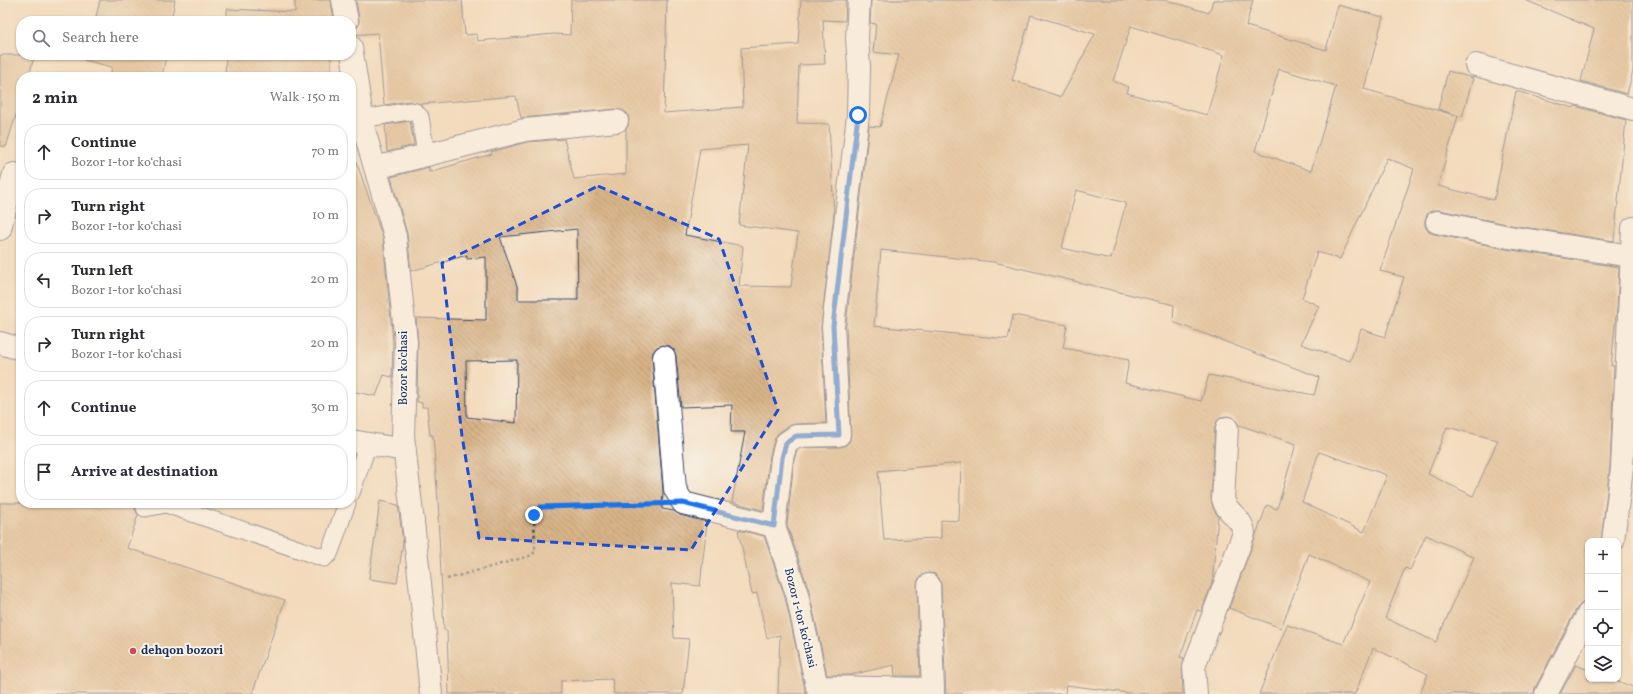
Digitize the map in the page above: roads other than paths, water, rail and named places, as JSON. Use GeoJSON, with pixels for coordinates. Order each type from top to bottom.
{"type":"FeatureCollection","features":[{"type":"Feature","properties":{"kind":"street"},"geometry":{"type":"LineString","coordinates":[[343,0],[346,16]]}},
{"type":"Feature","properties":{"kind":"street","name":"Bozor 1-tor koʻchasi"},"geometry":{"type":"LineString","coordinates":[[859,0],[857,38],[859,66],[858,115],[833,326],[839,435],[796,436],[786,443],[782,458],[774,526],[797,594],[817,687],[933,691]]}},
{"type":"Feature","properties":{"kind":"street","name":"Bozor ko'chasi"},"geometry":{"type":"LineString","coordinates":[[353,60],[355,72]]}},
{"type":"Feature","properties":{"kind":"street"},"geometry":{"type":"LineString","coordinates":[[1476,65],[1633,109]]}},
{"type":"Feature","properties":{"kind":"street","name":"Bozor ko'chasi"},"geometry":{"type":"LineString","coordinates":[[356,77],[364,130],[395,236],[406,342],[403,436],[404,450],[420,583],[431,694]]}},
{"type":"Feature","properties":{"kind":"street"},"geometry":{"type":"LineString","coordinates":[[375,168],[426,154],[463,147],[525,130],[617,121]]}},
{"type":"Feature","properties":{"kind":"street"},"geometry":{"type":"LineString","coordinates":[[0,229],[14,174]]}},
{"type":"Feature","properties":{"kind":"street"},"geometry":{"type":"LineString","coordinates":[[1437,222],[1509,238],[1631,256]]}},
{"type":"Feature","properties":{"kind":"street"},"geometry":{"type":"LineString","coordinates":[[1613,538],[1622,468],[1633,228]]}},
{"type":"Feature","properties":{"kind":"street"},"geometry":{"type":"LineString","coordinates":[[0,343],[16,348]]}},
{"type":"Feature","properties":{"kind":"street"},"geometry":{"type":"LineString","coordinates":[[664,356],[675,489],[683,503],[774,526]]}},
{"type":"Feature","properties":{"kind":"street"},"geometry":{"type":"LineString","coordinates":[[1196,694],[1194,668],[1196,661],[1244,533],[1244,527],[1227,509],[1223,499],[1227,428]]}},
{"type":"Feature","properties":{"kind":"street"},"geometry":{"type":"LineString","coordinates":[[359,443],[404,450]]}},
{"type":"Feature","properties":{"kind":"street"},"geometry":{"type":"LineString","coordinates":[[929,585],[933,691]]}},
{"type":"Feature","properties":{"kind":"street"},"geometry":{"type":"LineString","coordinates":[[1546,694],[1585,620]]}},
{"type":"Feature","properties":{"kind":"lane"},"geometry":{"type":"LineString","coordinates":[[363,119],[409,111],[415,112],[420,117],[426,154]]}},
{"type":"Feature","properties":{"kind":"lane"},"geometry":{"type":"LineString","coordinates":[[356,462],[359,443]]}},
{"type":"Feature","properties":{"kind":"lane"},"geometry":{"type":"LineString","coordinates":[[178,508],[324,558],[332,549],[345,508]]}},
{"type":"Feature","properties":{"kind":"place","name":"dehqon bozori"},"geometry":{"type":"Point","coordinates":[133,651]}}]}
